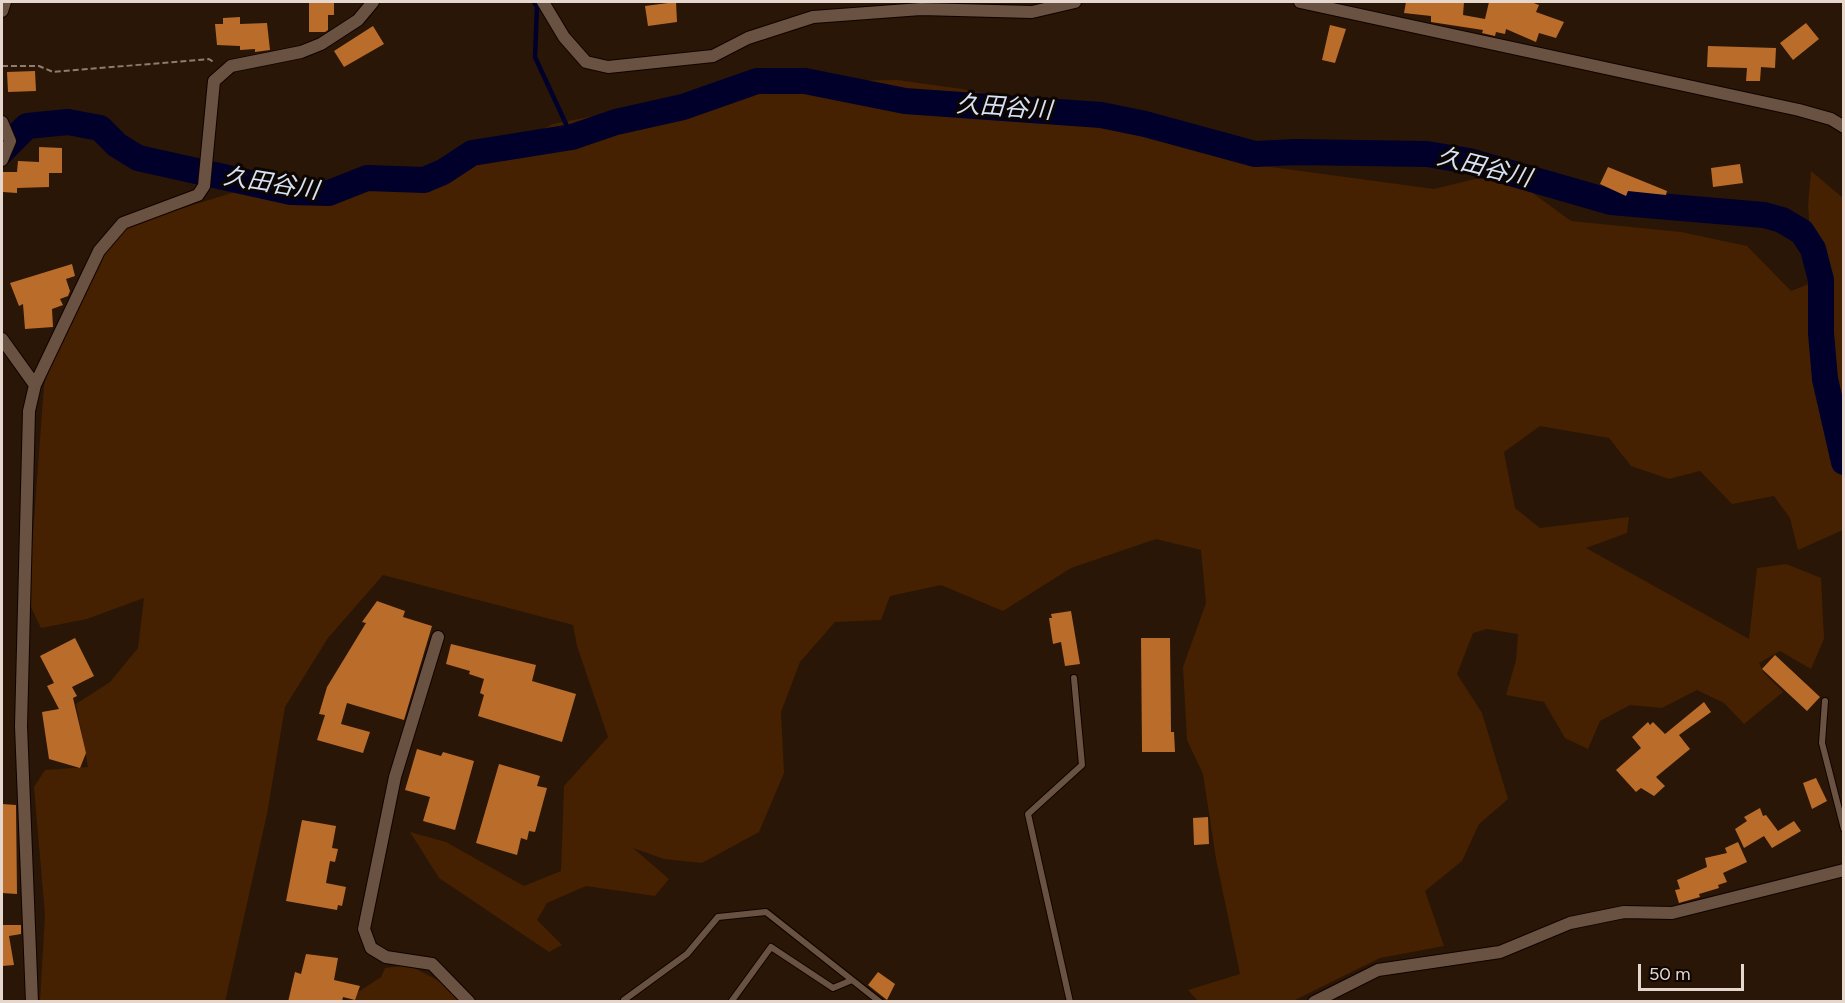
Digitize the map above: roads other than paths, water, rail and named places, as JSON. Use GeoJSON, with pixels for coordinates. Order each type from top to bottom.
{"type":"FeatureCollection","features":[{"type":"Feature","properties":{"kind":"street"},"geometry":{"type":"LineString","coordinates":[[2,11],[5,2]]}},
{"type":"Feature","properties":{"kind":"street"},"geometry":{"type":"LineString","coordinates":[[32,1002],[21,726],[29,411],[34,385],[99,251],[123,223],[198,195],[204,186],[209,154],[214,81],[231,66],[301,52],[321,44],[358,20],[373,2]]}},
{"type":"Feature","properties":{"kind":"street"},"geometry":{"type":"LineString","coordinates":[[543,2],[564,37],[586,62],[608,67],[713,56],[748,38],[813,17],[921,9],[1032,12],[1075,2]]}},
{"type":"Feature","properties":{"kind":"street"},"geometry":{"type":"LineString","coordinates":[[1300,2],[1798,110],[1831,119],[1844,127]]}},
{"type":"Feature","properties":{"kind":"street"},"geometry":{"type":"LineString","coordinates":[[2,122],[10,141],[2,160]]}},
{"type":"Feature","properties":{"kind":"street"},"geometry":{"type":"LineString","coordinates":[[2,339],[34,385]]}},
{"type":"Feature","properties":{"kind":"street"},"geometry":{"type":"LineString","coordinates":[[438,637],[395,777],[364,929],[371,948],[386,957],[432,964],[469,1002]]}},
{"type":"Feature","properties":{"kind":"street"},"geometry":{"type":"LineString","coordinates":[[1314,1002],[1378,970],[1500,952],[1570,923],[1624,912],[1672,913],[1844,870]]}},
{"type":"Feature","properties":{"kind":"lane"},"geometry":{"type":"LineString","coordinates":[[1070,1002],[1028,814],[1082,765],[1074,678]]}},
{"type":"Feature","properties":{"kind":"lane"},"geometry":{"type":"LineString","coordinates":[[1825,701],[1822,743],[1844,829]]}},
{"type":"Feature","properties":{"kind":"lane"},"geometry":{"type":"LineString","coordinates":[[624,1000],[687,954],[718,917],[766,912],[880,1002]]}},
{"type":"Feature","properties":{"kind":"lane"},"geometry":{"type":"LineString","coordinates":[[731,1002],[771,947],[833,988],[852,980]]}},
{"type":"Feature","properties":{"kind":"waterway"},"geometry":{"type":"LineString","coordinates":[[534,2],[537,7],[535,57],[572,137]]}},
{"type":"Feature","properties":{"kind":"waterway","name":"久田谷川"},"geometry":{"type":"LineString","coordinates":[[2,151],[27,126],[68,122],[100,128],[117,145],[138,158],[291,192],[329,193],[367,178],[424,180],[443,172],[472,153],[572,137],[616,122],[683,107],[757,81],[805,81],[905,101],[1101,115],[1145,124],[1255,154],[1296,152],[1427,154],[1469,161],[1611,202],[1764,215],[1782,220],[1802,232],[1813,249],[1821,280],[1821,333],[1825,379],[1844,462]]}}]}
